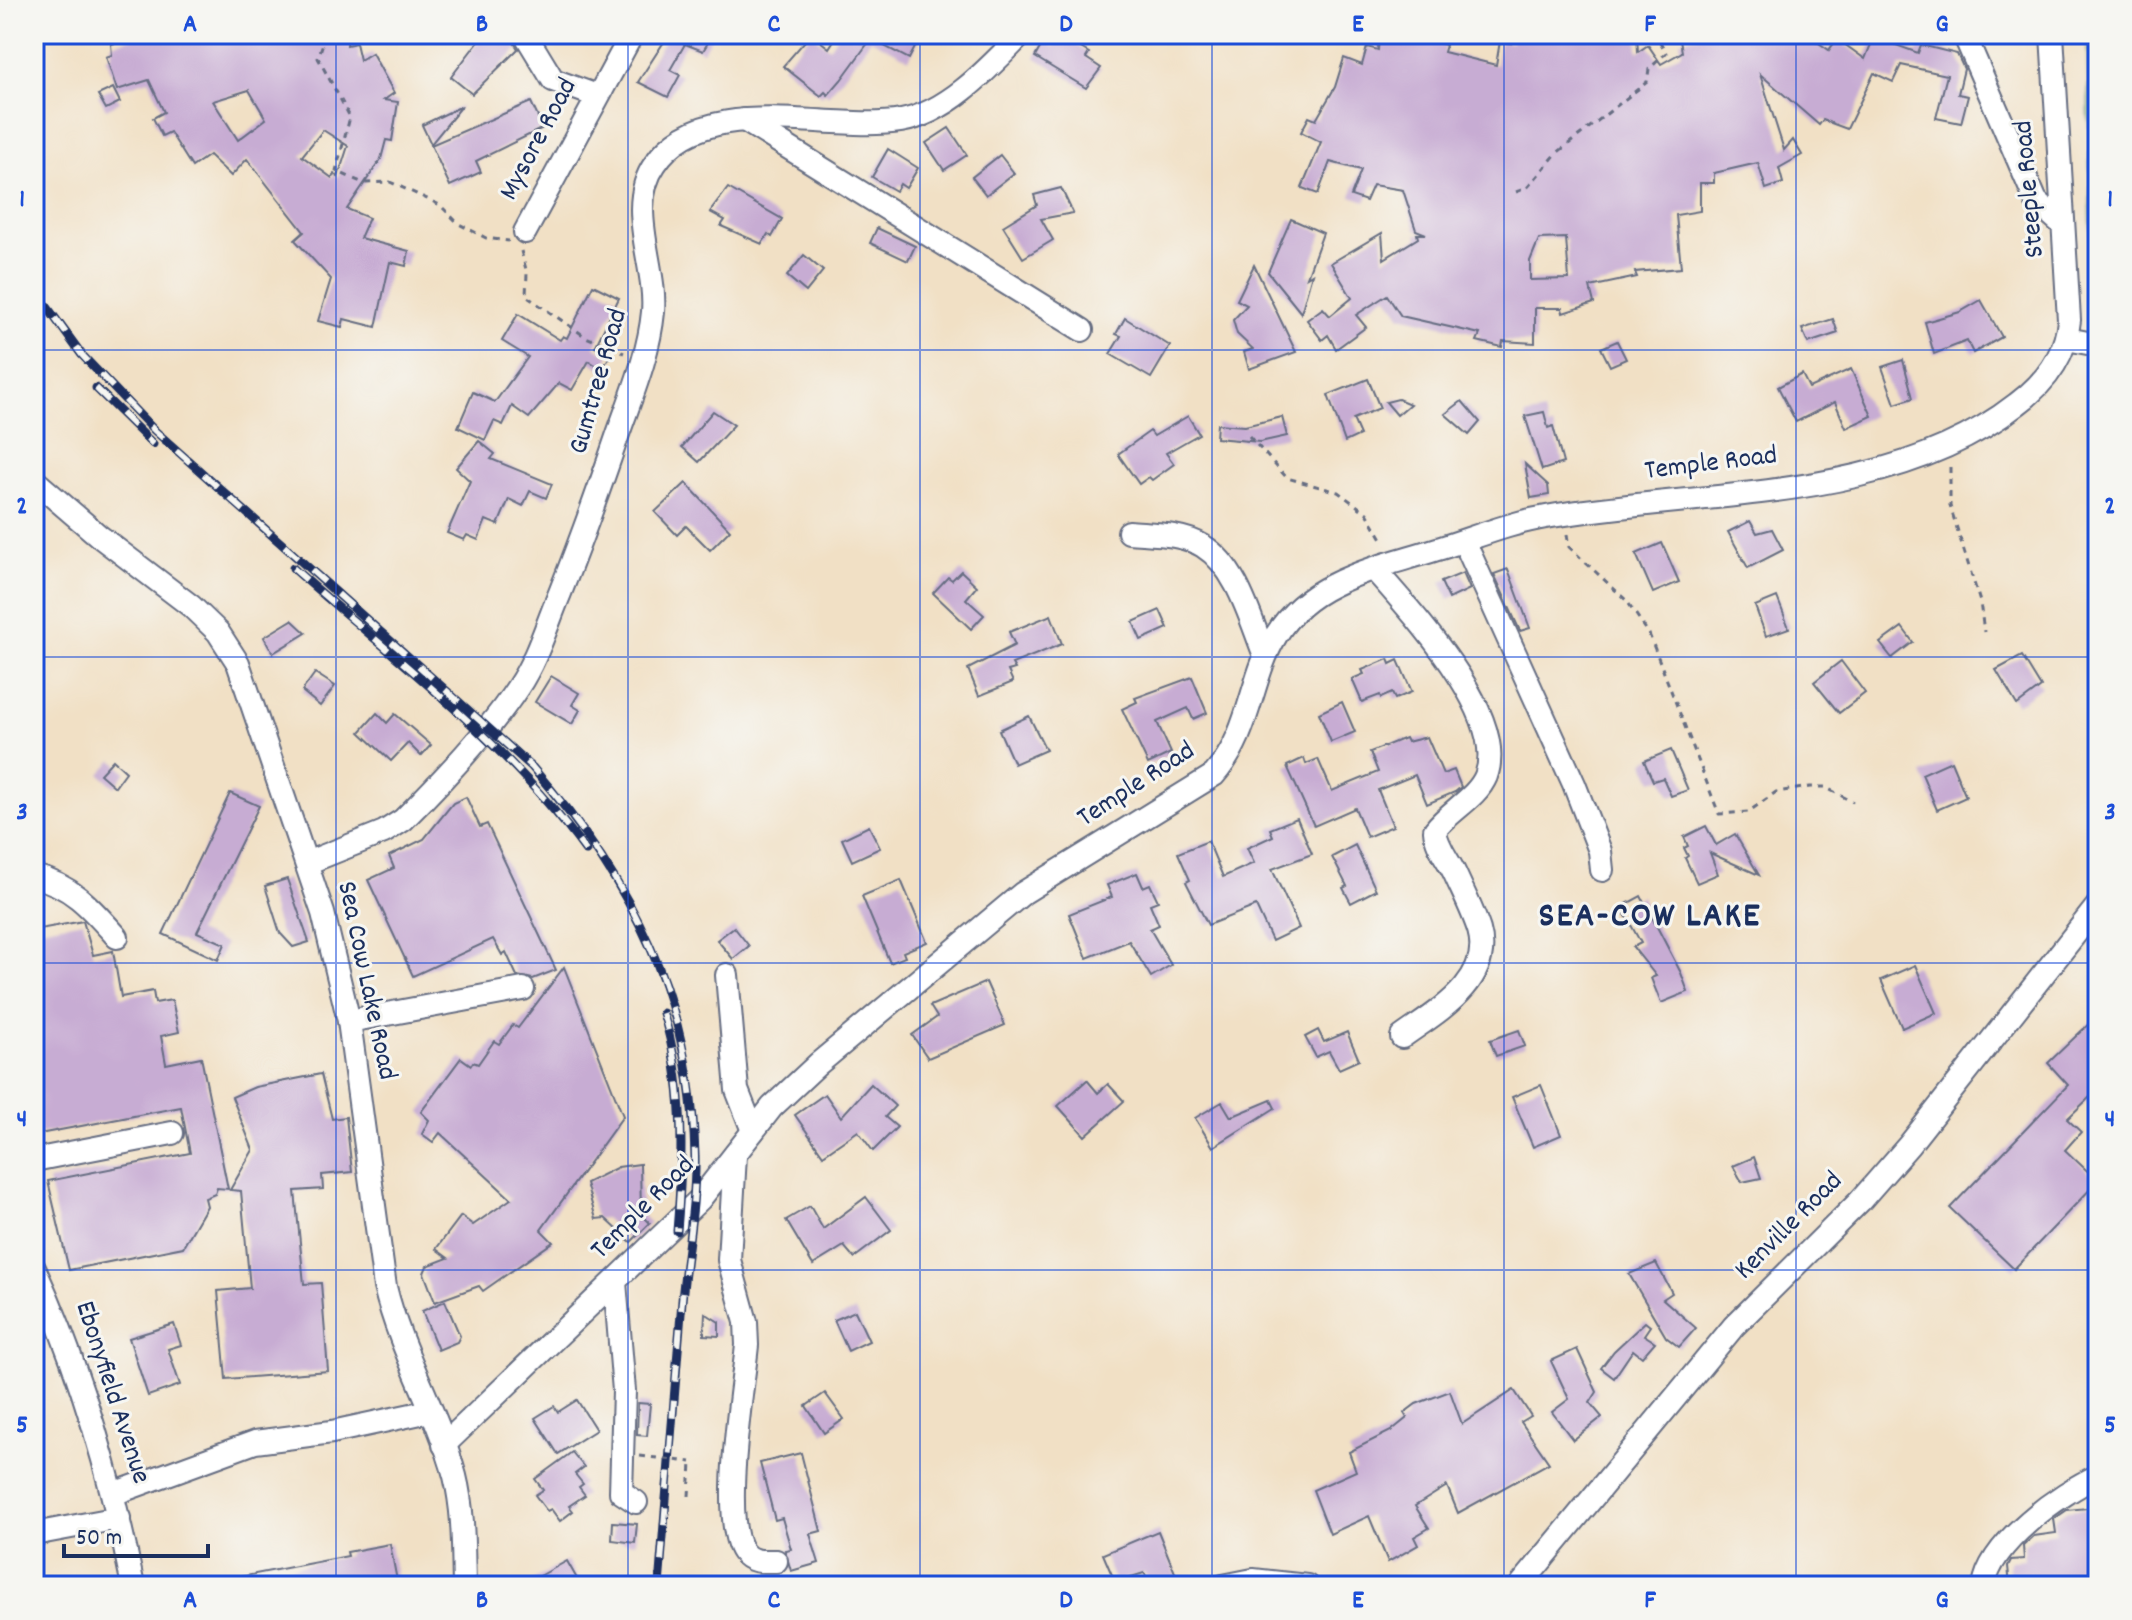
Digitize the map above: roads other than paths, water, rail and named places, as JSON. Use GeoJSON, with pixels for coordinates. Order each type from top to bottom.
{"type":"FeatureCollection","features":[{"type":"Feature","properties":{"kind":"street"},"geometry":{"type":"LineString","coordinates":[[525,34],[553,80],[597,96]]}},
{"type":"Feature","properties":{"kind":"street","name":"Mysore Road"},"geometry":{"type":"LineString","coordinates":[[525,232],[632,34]]}},
{"type":"Feature","properties":{"kind":"street","name":"Gumtree Road"},"geometry":{"type":"LineString","coordinates":[[309,862],[384,832],[403,820],[519,686],[581,541],[644,357],[653,292],[643,201],[652,166],[665,150],[690,134],[744,120],[902,121],[947,102],[1022,34]]}},
{"type":"Feature","properties":{"kind":"street"},"geometry":{"type":"LineString","coordinates":[[1964,34],[2036,201],[2062,224]]}},
{"type":"Feature","properties":{"kind":"street","name":"Steeple Road"},"geometry":{"type":"LineString","coordinates":[[2052,34],[2062,224],[2070,296],[2067,339]]}},
{"type":"Feature","properties":{"kind":"street"},"geometry":{"type":"LineString","coordinates":[[744,120],[1082,330]]}},
{"type":"Feature","properties":{"kind":"street"},"geometry":{"type":"LineString","coordinates":[[2067,339],[2098,345]]}},
{"type":"Feature","properties":{"kind":"street","name":"Temple Road"},"geometry":{"type":"LineString","coordinates":[[444,1445],[700,1199],[791,1088],[987,920],[1023,893],[1214,775],[1231,753],[1264,653],[1297,610],[1331,586],[1464,541],[1563,515],[1863,476],[1950,447],[1984,430],[2025,398],[2055,364],[2067,339]]}},
{"type":"Feature","properties":{"kind":"street","name":"Sea Cow Lake Road"},"geometry":{"type":"LineString","coordinates":[[34,480],[89,528],[191,606],[218,632],[250,691],[309,862],[349,1021],[385,1287],[392,1317],[444,1445],[460,1503],[464,1586]]}},
{"type":"Feature","properties":{"kind":"street"},"geometry":{"type":"LineString","coordinates":[[1129,532],[1175,536],[1203,546],[1233,578],[1264,653]]}},
{"type":"Feature","properties":{"kind":"street"},"geometry":{"type":"LineString","coordinates":[[1464,541],[1585,811],[1600,851],[1602,870]]}},
{"type":"Feature","properties":{"kind":"street"},"geometry":{"type":"LineString","coordinates":[[1374,569],[1436,641],[1463,681],[1482,720],[1489,759],[1481,785],[1435,830],[1436,839],[1449,860],[1480,933],[1480,958],[1469,982],[1449,1002],[1402,1037]]}},
{"type":"Feature","properties":{"kind":"street"},"geometry":{"type":"LineString","coordinates":[[34,876],[56,882],[81,896],[117,937]]}},
{"type":"Feature","properties":{"kind":"street","name":"Kenville Road"},"geometry":{"type":"LineString","coordinates":[[1520,1586],[1734,1326],[1860,1201],[1909,1145],[2098,905]]}},
{"type":"Feature","properties":{"kind":"street"},"geometry":{"type":"LineString","coordinates":[[727,975],[737,1090],[753,1131]]}},
{"type":"Feature","properties":{"kind":"street"},"geometry":{"type":"LineString","coordinates":[[349,1021],[523,989]]}},
{"type":"Feature","properties":{"kind":"street"},"geometry":{"type":"LineString","coordinates":[[34,1160],[172,1133]]}},
{"type":"Feature","properties":{"kind":"street"},"geometry":{"type":"LineString","coordinates":[[735,1155],[729,1260],[746,1322],[747,1345],[731,1520],[744,1553],[755,1562],[776,1561]]}},
{"type":"Feature","properties":{"kind":"street","name":"Ebonyfield Avenue"},"geometry":{"type":"LineString","coordinates":[[34,1268],[65,1336],[113,1494],[133,1586]]}},
{"type":"Feature","properties":{"kind":"street"},"geometry":{"type":"LineString","coordinates":[[615,1282],[624,1391],[621,1492],[636,1502]]}},
{"type":"Feature","properties":{"kind":"street"},"geometry":{"type":"LineString","coordinates":[[113,1494],[255,1442],[332,1432],[430,1411]]}},
{"type":"Feature","properties":{"kind":"street"},"geometry":{"type":"LineString","coordinates":[[1984,1586],[1989,1569],[2001,1549],[2041,1512],[2098,1476]]}},
{"type":"Feature","properties":{"kind":"street"},"geometry":{"type":"LineString","coordinates":[[34,1534],[119,1518]]}},
{"type":"Feature","properties":{"kind":"street"},"geometry":{"type":"LineString","coordinates":[[1223,1586],[1253,1580],[1307,1586]]}},
{"type":"Feature","properties":{"kind":"railway"},"geometry":{"type":"LineString","coordinates":[[34,289],[82,355],[154,430],[532,767],[600,855],[650,946],[682,1045],[691,1099],[695,1156],[659,1586]]}},
{"type":"Feature","properties":{"kind":"railway"},"geometry":{"type":"LineString","coordinates":[[96,388],[153,444]]}},
{"type":"Feature","properties":{"kind":"railway"},"geometry":{"type":"LineString","coordinates":[[293,568],[485,737],[555,811],[586,851]]}},
{"type":"Feature","properties":{"kind":"railway"},"geometry":{"type":"LineString","coordinates":[[663,1013],[679,1094],[677,1231]]}},
{"type":"Feature","properties":{"kind":"district","name":"SEA-COW LAKE"},"geometry":{"type":"Point","coordinates":[1650,918]}}]}
